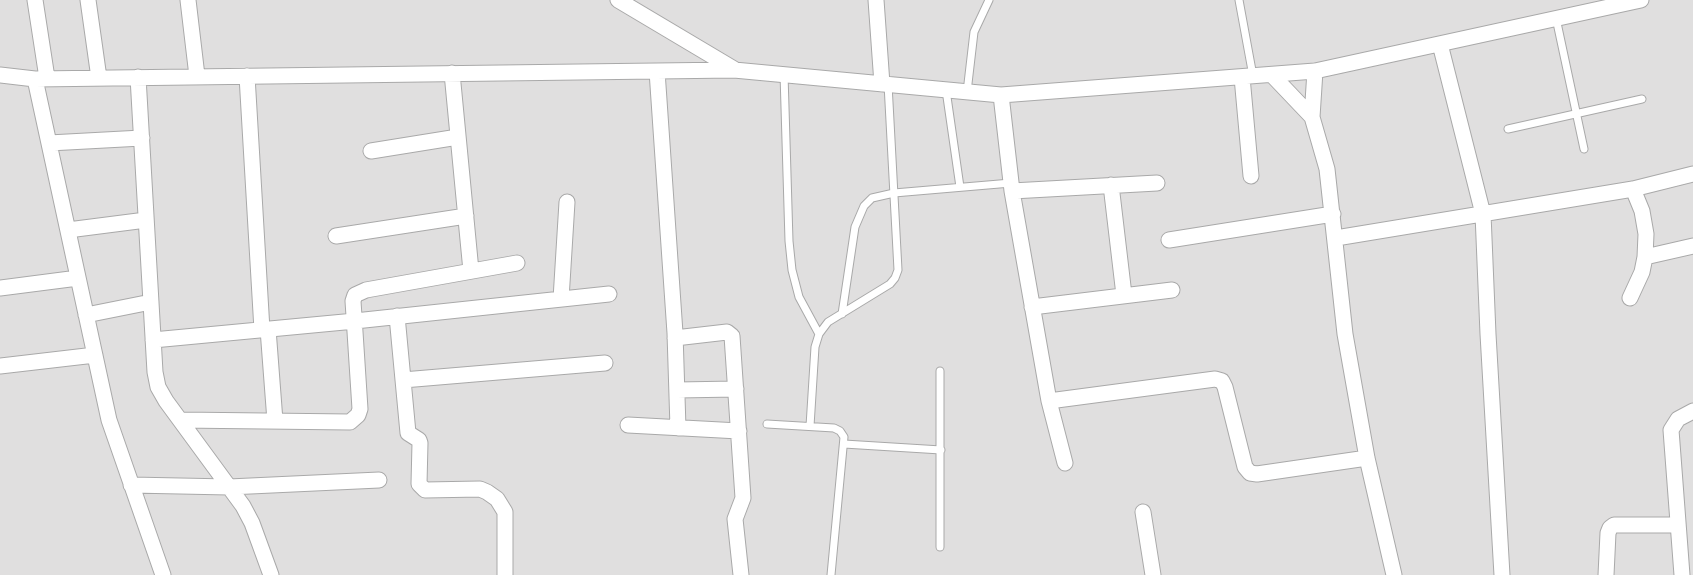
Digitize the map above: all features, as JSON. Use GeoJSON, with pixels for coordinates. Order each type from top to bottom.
{"type":"FeatureCollection","features":[{"type":"Feature","properties":{"kind":"street"},"geometry":{"type":"LineString","coordinates":[[35,0],[41,78],[49,143],[109,420],[163,575]]}},
{"type":"Feature","properties":{"kind":"street"},"geometry":{"type":"LineString","coordinates":[[88,0],[99,78]]}},
{"type":"Feature","properties":{"kind":"street"},"geometry":{"type":"LineString","coordinates":[[188,0],[197,76]]}},
{"type":"Feature","properties":{"kind":"street"},"geometry":{"type":"LineString","coordinates":[[876,0],[885,84]]}},
{"type":"Feature","properties":{"kind":"street"},"geometry":{"type":"LineString","coordinates":[[0,76],[99,78],[734,70],[1001,95],[1315,71],[1641,0]]}},
{"type":"Feature","properties":{"kind":"street"},"geometry":{"type":"LineString","coordinates":[[623,1],[734,70]]}},
{"type":"Feature","properties":{"kind":"street"},"geometry":{"type":"LineString","coordinates":[[1440,44],[1484,214],[1489,342],[1502,575]]}},
{"type":"Feature","properties":{"kind":"street"},"geometry":{"type":"LineString","coordinates":[[657,71],[675,338],[678,428]]}},
{"type":"Feature","properties":{"kind":"street"},"geometry":{"type":"LineString","coordinates":[[1315,71],[1312,117],[1327,170],[1346,334],[1367,458],[1394,575]]}},
{"type":"Feature","properties":{"kind":"street"},"geometry":{"type":"LineString","coordinates":[[452,73],[471,271]]}},
{"type":"Feature","properties":{"kind":"street"},"geometry":{"type":"LineString","coordinates":[[1272,75],[1312,117]]}},
{"type":"Feature","properties":{"kind":"street"},"geometry":{"type":"LineString","coordinates":[[246,76],[265,330],[275,421]]}},
{"type":"Feature","properties":{"kind":"street"},"geometry":{"type":"LineString","coordinates":[[138,77],[155,372],[158,387],[166,401],[229,487],[252,523],[271,575]]}},
{"type":"Feature","properties":{"kind":"street"},"geometry":{"type":"LineString","coordinates":[[1248,77],[1251,176]]}},
{"type":"Feature","properties":{"kind":"street"},"geometry":{"type":"LineString","coordinates":[[1001,95],[1011,187],[1049,400],[1065,464]]}},
{"type":"Feature","properties":{"kind":"street"},"geometry":{"type":"LineString","coordinates":[[49,143],[142,138]]}},
{"type":"Feature","properties":{"kind":"street"},"geometry":{"type":"LineString","coordinates":[[371,151],[458,138]]}},
{"type":"Feature","properties":{"kind":"street"},"geometry":{"type":"LineString","coordinates":[[1336,238],[1633,189],[1693,174]]}},
{"type":"Feature","properties":{"kind":"street"},"geometry":{"type":"LineString","coordinates":[[1011,187],[1157,183]]}},
{"type":"Feature","properties":{"kind":"street"},"geometry":{"type":"LineString","coordinates":[[1111,185],[1124,295]]}},
{"type":"Feature","properties":{"kind":"street"},"geometry":{"type":"LineString","coordinates":[[1630,298],[1637,285],[1645,257],[1646,234],[1642,211],[1633,189]]}},
{"type":"Feature","properties":{"kind":"street"},"geometry":{"type":"LineString","coordinates":[[561,299],[567,202]]}},
{"type":"Feature","properties":{"kind":"street"},"geometry":{"type":"LineString","coordinates":[[1169,240],[1333,214]]}},
{"type":"Feature","properties":{"kind":"street"},"geometry":{"type":"LineString","coordinates":[[336,236],[466,216]]}},
{"type":"Feature","properties":{"kind":"street"},"geometry":{"type":"LineString","coordinates":[[68,230],[146,220]]}},
{"type":"Feature","properties":{"kind":"street"},"geometry":{"type":"LineString","coordinates":[[1645,257],[1693,246]]}},
{"type":"Feature","properties":{"kind":"street"},"geometry":{"type":"LineString","coordinates":[[180,420],[350,422],[355,419],[360,409],[353,301],[355,295],[360,291],[517,263]]}},
{"type":"Feature","properties":{"kind":"street"},"geometry":{"type":"LineString","coordinates":[[0,288],[78,278]]}},
{"type":"Feature","properties":{"kind":"street"},"geometry":{"type":"LineString","coordinates":[[1032,307],[1172,290]]}},
{"type":"Feature","properties":{"kind":"street"},"geometry":{"type":"LineString","coordinates":[[153,340],[265,330],[609,294]]}},
{"type":"Feature","properties":{"kind":"street"},"geometry":{"type":"LineString","coordinates":[[86,315],[151,302]]}},
{"type":"Feature","properties":{"kind":"street"},"geometry":{"type":"LineString","coordinates":[[397,316],[408,433],[419,440],[420,443],[420,487],[425,490],[480,489],[498,499],[505,512],[505,575]]}},
{"type":"Feature","properties":{"kind":"street"},"geometry":{"type":"LineString","coordinates":[[675,338],[730,333],[732,336],[743,498],[735,519],[741,575]]}},
{"type":"Feature","properties":{"kind":"street"},"geometry":{"type":"LineString","coordinates":[[0,366],[95,356]]}},
{"type":"Feature","properties":{"kind":"street"},"geometry":{"type":"LineString","coordinates":[[403,380],[605,363]]}},
{"type":"Feature","properties":{"kind":"street"},"geometry":{"type":"LineString","coordinates":[[1049,400],[1215,379],[1222,381],[1225,387],[1245,467],[1250,473],[1257,474],[1367,458]]}},
{"type":"Feature","properties":{"kind":"street"},"geometry":{"type":"LineString","coordinates":[[677,390],[736,389]]}},
{"type":"Feature","properties":{"kind":"street"},"geometry":{"type":"LineString","coordinates":[[1682,575],[1671,430],[1678,419],[1693,411]]}},
{"type":"Feature","properties":{"kind":"street"},"geometry":{"type":"LineString","coordinates":[[628,426],[739,431]]}},
{"type":"Feature","properties":{"kind":"street"},"geometry":{"type":"LineString","coordinates":[[131,485],[229,487],[379,480]]}},
{"type":"Feature","properties":{"kind":"street"},"geometry":{"type":"LineString","coordinates":[[1143,512],[1153,575]]}},
{"type":"Feature","properties":{"kind":"street"},"geometry":{"type":"LineString","coordinates":[[1606,575],[1608,532],[1614,525],[1678,525]]}},
{"type":"Feature","properties":{"kind":"lane"},"geometry":{"type":"LineString","coordinates":[[967,92],[974,32],[989,0]]}},
{"type":"Feature","properties":{"kind":"lane"},"geometry":{"type":"LineString","coordinates":[[1239,0],[1248,77]]}},
{"type":"Feature","properties":{"kind":"lane"},"geometry":{"type":"LineString","coordinates":[[1556,18],[1584,149]]}},
{"type":"Feature","properties":{"kind":"lane"},"geometry":{"type":"LineString","coordinates":[[784,74],[789,241],[792,270],[799,297],[819,334]]}},
{"type":"Feature","properties":{"kind":"lane"},"geometry":{"type":"LineString","coordinates":[[810,426],[815,347],[819,334],[828,322],[890,284],[895,278],[898,270],[894,193],[885,84]]}},
{"type":"Feature","properties":{"kind":"lane"},"geometry":{"type":"LineString","coordinates":[[946,90],[960,187]]}},
{"type":"Feature","properties":{"kind":"lane"},"geometry":{"type":"LineString","coordinates":[[1508,129],[1642,99]]}},
{"type":"Feature","properties":{"kind":"lane"},"geometry":{"type":"LineString","coordinates":[[842,314],[855,226],[864,206],[872,198],[894,193],[960,187],[1011,187]]}},
{"type":"Feature","properties":{"kind":"lane"},"geometry":{"type":"LineString","coordinates":[[940,371],[940,547]]}},
{"type":"Feature","properties":{"kind":"lane"},"geometry":{"type":"LineString","coordinates":[[767,424],[834,428],[840,431],[844,437],[831,575]]}},
{"type":"Feature","properties":{"kind":"lane"},"geometry":{"type":"LineString","coordinates":[[844,444],[941,450]]}},
{"type":"Feature","properties":{"kind":"shaded area"},"geometry":{"type":"Polygon","coordinates":[[[0,0],[1693,0],[1693,575],[0,575],[0,0]]]}}]}
